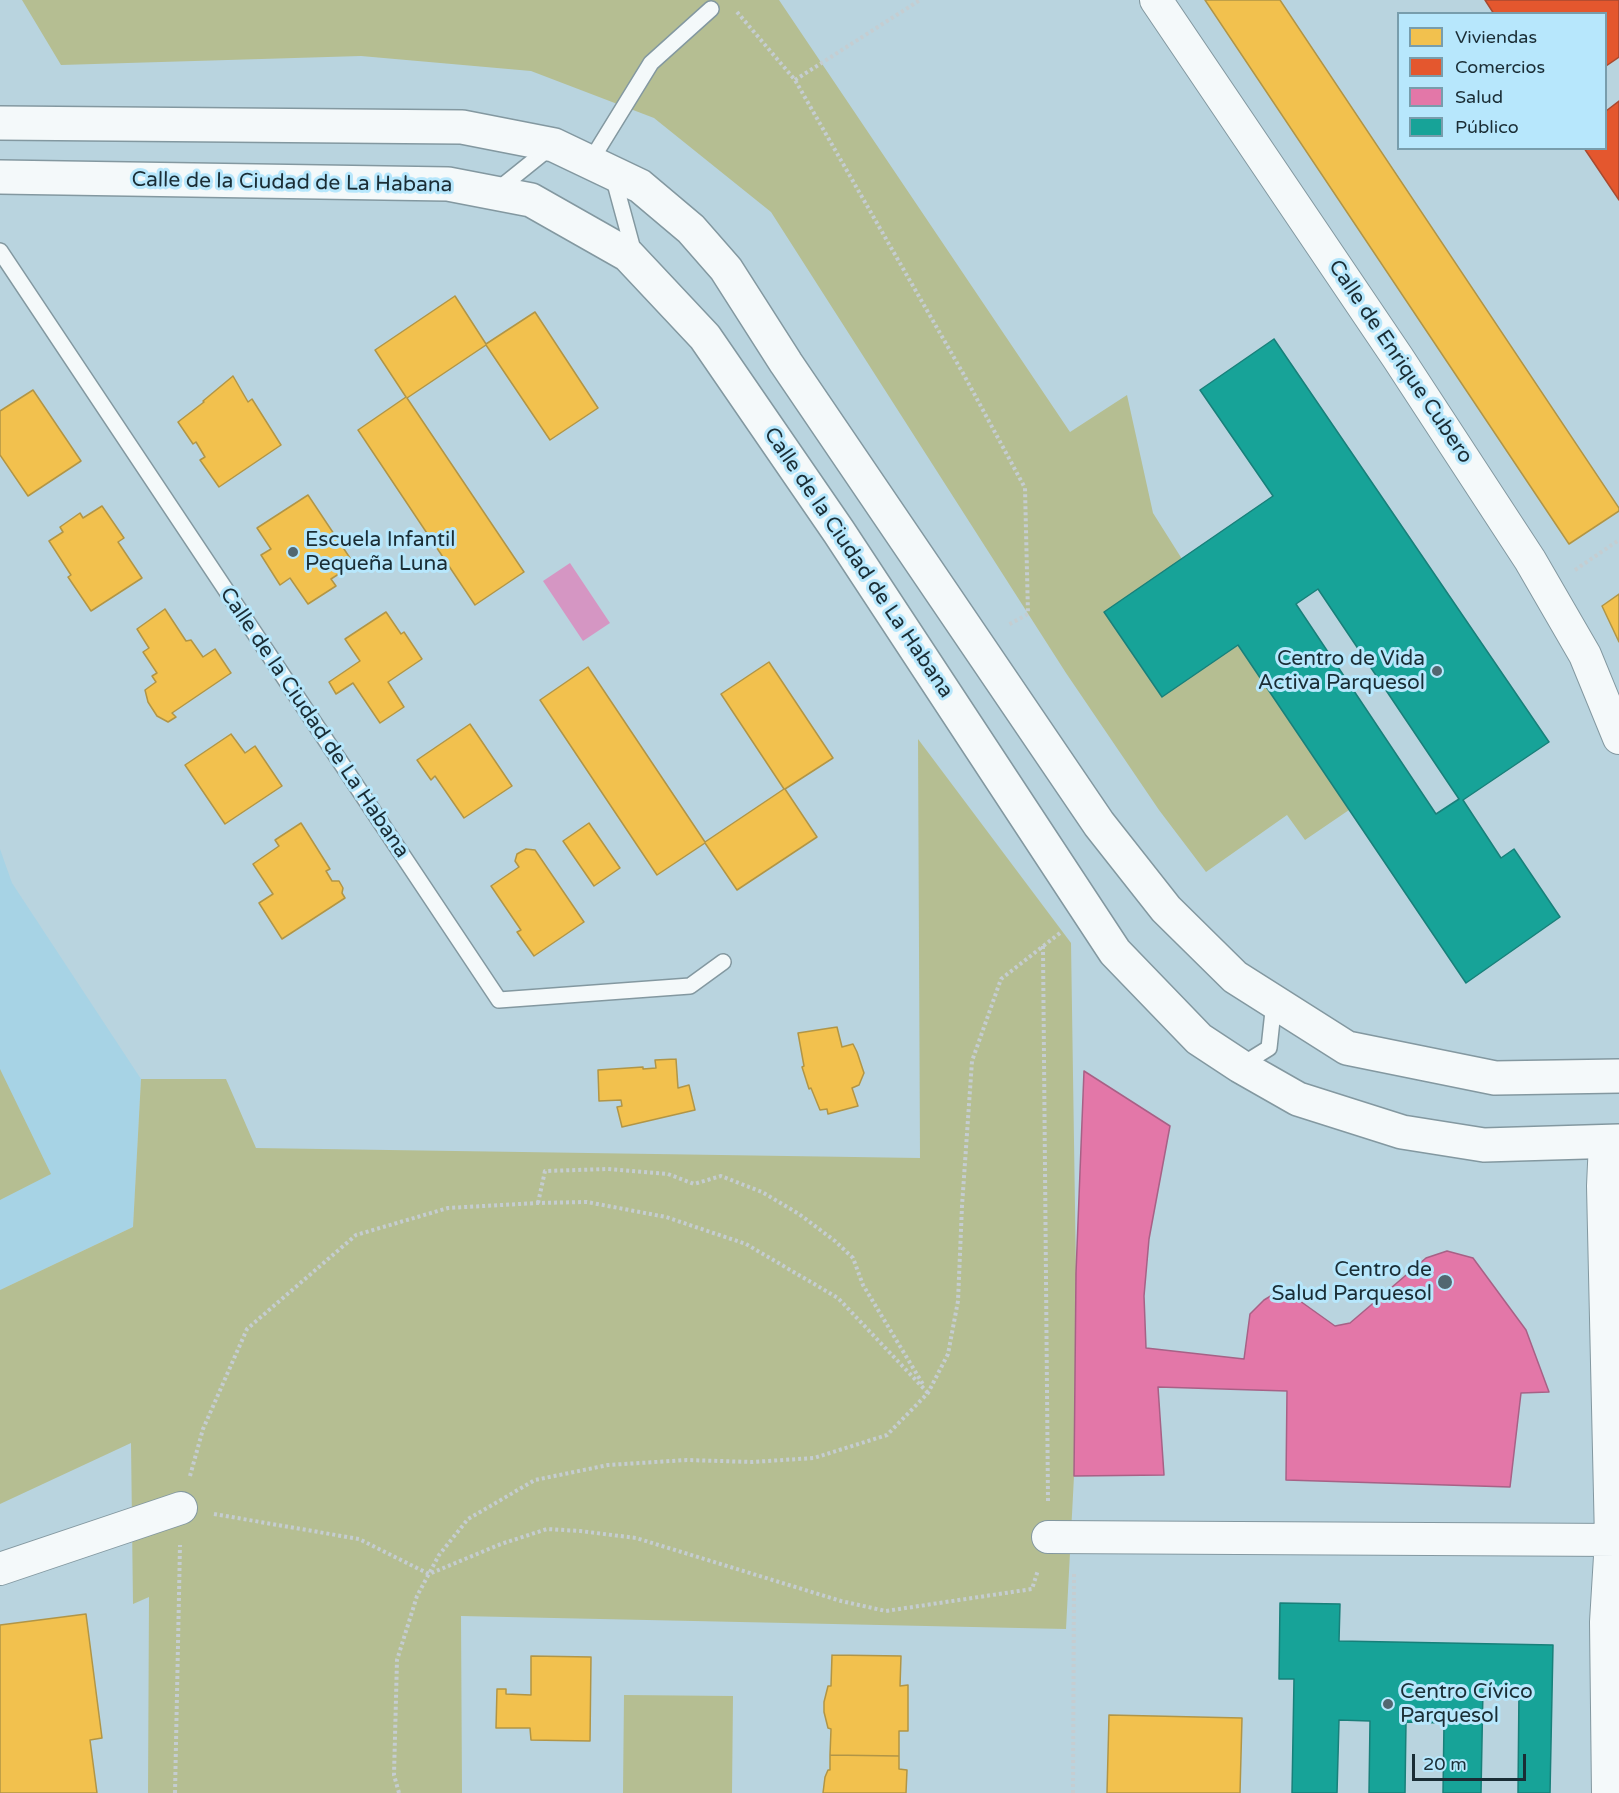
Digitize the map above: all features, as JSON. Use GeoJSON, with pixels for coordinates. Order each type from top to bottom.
{"type":"FeatureCollection","features":[{"type":"Feature","properties":{"kind":"street","name":"Calle de Enrique Cubero"},"geometry":{"type":"LineString","coordinates":[[1156,0],[1398,358],[1547,588],[1586,655],[1619,738]]}},
{"type":"Feature","properties":{"kind":"street"},"geometry":{"type":"LineString","coordinates":[[0,123],[462,127],[554,145],[640,186],[691,229],[726,269],[792,372],[1099,824],[1166,909],[1235,977],[1347,1048],[1495,1078],[1619,1076]]}},
{"type":"Feature","properties":{"kind":"street","name":"Calle de la Ciudad de La Habana"},"geometry":{"type":"LineString","coordinates":[[0,177],[448,184],[531,200],[628,255],[705,337],[838,532],[1115,952],[1199,1039],[1240,1066],[1263,1077],[1298,1099],[1401,1132],[1484,1145],[1612,1141]]}},
{"type":"Feature","properties":{"kind":"street"},"geometry":{"type":"LineString","coordinates":[[1608,1793],[1606,1622],[1615,1540],[1603,1198],[1612,1141]]}},
{"type":"Feature","properties":{"kind":"street"},"geometry":{"type":"LineString","coordinates":[[0,1569],[181,1508]]}},
{"type":"Feature","properties":{"kind":"street"},"geometry":{"type":"LineString","coordinates":[[1048,1537],[1615,1540]]}},
{"type":"Feature","properties":{"kind":"lane"},"geometry":{"type":"LineString","coordinates":[[636,263],[601,167],[651,63],[711,9]]}},
{"type":"Feature","properties":{"kind":"lane"},"geometry":{"type":"LineString","coordinates":[[494,193],[554,145]]}},
{"type":"Feature","properties":{"kind":"lane","name":"Calle de la Ciudad de La Habana"},"geometry":{"type":"LineString","coordinates":[[0,251],[499,1000],[690,986],[723,962]]}},
{"type":"Feature","properties":{"kind":"lane"},"geometry":{"type":"LineString","coordinates":[[1240,1066],[1269,1048],[1274,1002]]}},
{"type":"Feature","properties":{"kind":"path"},"geometry":{"type":"LineString","coordinates":[[795,80],[920,0]]}},
{"type":"Feature","properties":{"kind":"path"},"geometry":{"type":"LineString","coordinates":[[734,9],[795,80],[964,375],[1025,488],[1028,614]]}},
{"type":"Feature","properties":{"kind":"path"},"geometry":{"type":"LineString","coordinates":[[1547,588],[1619,540]]}},
{"type":"Feature","properties":{"kind":"path"},"geometry":{"type":"LineString","coordinates":[[181,1508],[359,1539],[429,1574],[501,1544],[547,1530],[580,1531],[636,1538],[841,1601],[886,1611],[1032,1589],[1048,1537],[1043,946],[1001,978],[972,1060],[958,1301],[948,1354],[928,1393],[887,1435],[814,1458],[752,1462],[687,1460],[608,1465],[535,1480],[468,1519],[439,1555],[429,1574],[417,1596],[397,1660],[394,1774],[399,1793]]}},
{"type":"Feature","properties":{"kind":"path"},"geometry":{"type":"LineString","coordinates":[[538,1203],[545,1171],[608,1169],[648,1172],[668,1174],[694,1184],[721,1176],[762,1192],[799,1214],[835,1241],[853,1258],[863,1285],[928,1393]]}},
{"type":"Feature","properties":{"kind":"path"},"geometry":{"type":"LineString","coordinates":[[175,1793],[181,1508],[202,1429],[247,1329],[356,1235],[448,1208],[587,1202],[666,1217],[746,1244],[838,1298],[928,1393]]}},
{"type":"Feature","properties":{"kind":"path"},"geometry":{"type":"LineString","coordinates":[[1048,1537],[1074,1563],[1072,1793]]}},
{"type":"Feature","properties":{"kind":"shaded area"},"geometry":{"type":"Polygon","coordinates":[[[570,563],[610,623],[583,641],[543,581],[570,563]]]}},
{"type":"Feature","properties":{"kind":"shaded area"},"geometry":{"type":"Polygon","coordinates":[[[0,849],[12,883],[141,1079],[133,1227],[0,1290],[0,849]]]}},
{"type":"Feature","properties":{"kind":"green space"},"geometry":{"type":"Polygon","coordinates":[[[22,0],[779,0],[1070,432],[1127,395],[1153,513],[1182,559],[1104,612],[1162,697],[1238,645],[1349,810],[1305,840],[1287,815],[1206,872],[1159,810],[1066,673],[771,212],[654,118],[531,71],[361,56],[61,65],[22,0]]]}},
{"type":"Feature","properties":{"kind":"green space"},"geometry":{"type":"Polygon","coordinates":[[[918,739],[1071,943],[1076,1273],[1074,1476],[1066,1629],[461,1616],[462,1793],[148,1793],[149,1597],[133,1604],[131,1443],[0,1504],[0,1290],[133,1227],[141,1079],[226,1079],[256,1148],[920,1158],[918,739]]]}},
{"type":"Feature","properties":{"kind":"green space"},"geometry":{"type":"Polygon","coordinates":[[[0,1069],[51,1174],[0,1200],[0,1069]]]}},
{"type":"Feature","properties":{"kind":"green space"},"geometry":{"type":"Polygon","coordinates":[[[624,1695],[733,1696],[732,1793],[623,1793],[624,1695]]]}},
{"type":"Feature","properties":{"kind":"building: Viviendas"},"geometry":{"type":"Polygon","coordinates":[[[1205,0],[1280,0],[1619,511],[1569,544],[1205,0]]]}},
{"type":"Feature","properties":{"kind":"building: Viviendas"},"geometry":{"type":"Polygon","coordinates":[[[455,296],[486,344],[535,312],[598,408],[550,440],[486,345],[407,398],[524,572],[475,605],[358,430],[406,397],[375,350],[455,296]]]}},
{"type":"Feature","properties":{"kind":"building: Viviendas"},"geometry":{"type":"Polygon","coordinates":[[[233,376],[248,402],[252,399],[281,445],[219,487],[200,460],[205,457],[196,442],[193,444],[178,422],[233,376]]]}},
{"type":"Feature","properties":{"kind":"building: Viviendas"},"geometry":{"type":"Polygon","coordinates":[[[33,390],[81,461],[28,496],[0,455],[0,411],[33,390]]]}},
{"type":"Feature","properties":{"kind":"building: Viviendas"},"geometry":{"type":"Polygon","coordinates":[[[308,495],[354,564],[331,579],[336,586],[308,604],[290,578],[280,585],[261,555],[271,549],[257,528],[308,495]]]}},
{"type":"Feature","properties":{"kind":"building: Viviendas"},"geometry":{"type":"Polygon","coordinates":[[[102,506],[124,538],[118,542],[142,578],[91,611],[68,577],[71,575],[49,541],[63,532],[60,527],[80,513],[83,518],[102,506]]]}},
{"type":"Feature","properties":{"kind":"building: Viviendas"},"geometry":{"type":"Polygon","coordinates":[[[1619,594],[1619,642],[1602,606],[1619,594]]]}},
{"type":"Feature","properties":{"kind":"building: Viviendas"},"geometry":{"type":"Polygon","coordinates":[[[165,609],[186,641],[191,640],[203,657],[215,649],[231,673],[172,713],[176,717],[168,722],[157,716],[148,702],[145,690],[156,682],[152,676],[157,673],[143,652],[149,648],[137,629],[165,609]]]}},
{"type":"Feature","properties":{"kind":"building: Viviendas"},"geometry":{"type":"Polygon","coordinates":[[[386,612],[401,634],[404,632],[422,659],[388,682],[404,707],[380,723],[353,683],[336,694],[329,682],[360,661],[345,639],[386,612]]]}},
{"type":"Feature","properties":{"kind":"building: Viviendas"},"geometry":{"type":"Polygon","coordinates":[[[769,662],[833,758],[785,789],[817,837],[737,890],[705,843],[657,875],[540,700],[588,667],[705,842],[784,789],[721,694],[769,662]]]}},
{"type":"Feature","properties":{"kind":"building: Viviendas"},"geometry":{"type":"Polygon","coordinates":[[[470,724],[512,786],[464,818],[435,776],[431,780],[417,760],[470,724]]]}},
{"type":"Feature","properties":{"kind":"building: Viviendas"},"geometry":{"type":"Polygon","coordinates":[[[231,734],[245,753],[255,746],[282,786],[225,824],[185,765],[231,734]]]}},
{"type":"Feature","properties":{"kind":"building: Viviendas"},"geometry":{"type":"Polygon","coordinates":[[[301,823],[330,869],[326,871],[332,881],[339,881],[345,898],[282,939],[259,903],[273,894],[253,864],[279,846],[275,840],[301,823]]]}},
{"type":"Feature","properties":{"kind":"building: Viviendas"},"geometry":{"type":"Polygon","coordinates":[[[589,823],[620,868],[594,886],[563,841],[589,823]]]}},
{"type":"Feature","properties":{"kind":"building: Viviendas"},"geometry":{"type":"Polygon","coordinates":[[[526,849],[535,850],[584,922],[534,956],[517,932],[521,930],[491,886],[519,867],[515,861],[517,854],[526,849]]]}},
{"type":"Feature","properties":{"kind":"building: Viviendas"},"geometry":{"type":"Polygon","coordinates":[[[837,1027],[842,1047],[853,1044],[864,1073],[859,1085],[852,1088],[858,1106],[828,1114],[827,1109],[820,1110],[811,1088],[809,1089],[802,1067],[804,1066],[798,1033],[837,1027]]]}},
{"type":"Feature","properties":{"kind":"building: Viviendas"},"geometry":{"type":"Polygon","coordinates":[[[676,1059],[678,1088],[689,1085],[695,1110],[622,1127],[617,1107],[622,1106],[621,1100],[599,1101],[598,1070],[656,1068],[655,1060],[676,1059]]]}},
{"type":"Feature","properties":{"kind":"building: Viviendas"},"geometry":{"type":"Polygon","coordinates":[[[86,1614],[102,1738],[90,1740],[97,1793],[0,1793],[0,1625],[86,1614]]]}},
{"type":"Feature","properties":{"kind":"building: Viviendas"},"geometry":{"type":"Polygon","coordinates":[[[832,1655],[901,1656],[900,1686],[908,1685],[908,1731],[899,1731],[899,1756],[830,1755],[831,1729],[828,1728],[824,1702],[828,1686],[831,1686],[832,1655]]]}},
{"type":"Feature","properties":{"kind":"building: Viviendas"},"geometry":{"type":"Polygon","coordinates":[[[531,1656],[591,1657],[590,1741],[531,1740],[530,1728],[496,1728],[497,1689],[506,1689],[506,1694],[531,1695],[531,1656]]]}},
{"type":"Feature","properties":{"kind":"building: Viviendas"},"geometry":{"type":"Polygon","coordinates":[[[1109,1715],[1242,1718],[1240,1793],[1107,1793],[1109,1715]]]}},
{"type":"Feature","properties":{"kind":"building: Viviendas"},"geometry":{"type":"Polygon","coordinates":[[[830,1755],[899,1756],[899,1769],[907,1770],[906,1793],[823,1793],[825,1777],[830,1770],[830,1755]]]}},
{"type":"Feature","properties":{"kind":"building: Comercios"},"geometry":{"type":"Polygon","coordinates":[[[1485,0],[1619,0],[1619,57],[1607,65],[1607,12],[1493,12],[1485,0]]]}},
{"type":"Feature","properties":{"kind":"building: Comercios"},"geometry":{"type":"Polygon","coordinates":[[[1619,101],[1619,200],[1585,150],[1607,150],[1607,110],[1619,101]]]}},
{"type":"Feature","properties":{"kind":"building: Salud","name":"Centro de Salud Parquesol"},"geometry":{"type":"Polygon","coordinates":[[[1084,1071],[1170,1126],[1149,1239],[1144,1296],[1146,1348],[1244,1359],[1250,1314],[1264,1300],[1279,1291],[1293,1296],[1335,1326],[1350,1323],[1426,1258],[1447,1251],[1473,1258],[1526,1330],[1549,1392],[1521,1393],[1510,1487],[1286,1480],[1287,1391],[1158,1387],[1164,1475],[1074,1476],[1076,1273],[1084,1071]]]}},
{"type":"Feature","properties":{"kind":"building: Público","name":"Centro de Vida Activa Parquesol"},"geometry":{"type":"Polygon","coordinates":[[[1274,339],[1549,742],[1463,800],[1501,858],[1514,849],[1560,917],[1466,983],[1238,645],[1162,697],[1104,612],[1273,496],[1200,390],[1274,339]],[[1318,589],[1296,604],[1436,814],[1459,799],[1318,589]]]}},
{"type":"Feature","properties":{"kind":"building: Público","name":"Centro Cívico Parquesol"},"geometry":{"type":"Polygon","coordinates":[[[1280,1603],[1340,1604],[1339,1641],[1553,1645],[1550,1793],[1518,1793],[1519,1688],[1483,1688],[1481,1793],[1443,1793],[1444,1723],[1406,1722],[1405,1793],[1369,1793],[1370,1721],[1339,1720],[1337,1793],[1292,1793],[1294,1679],[1279,1679],[1280,1603]]]}},
{"type":"Feature","properties":{"kind":"place","name":"Escuela Infantil Pequeña Luna"},"geometry":{"type":"Point","coordinates":[293,552]}},
{"type":"Feature","properties":{"kind":"place","name":"Centro de Vida Activa Parquesol"},"geometry":{"type":"Point","coordinates":[1437,671]}},
{"type":"Feature","properties":{"kind":"place","name":"Centro de Salud Parquesol"},"geometry":{"type":"Point","coordinates":[1445,1282]}},
{"type":"Feature","properties":{"kind":"place","name":"Centro Cívico Parquesol"},"geometry":{"type":"Point","coordinates":[1388,1704]}}]}
